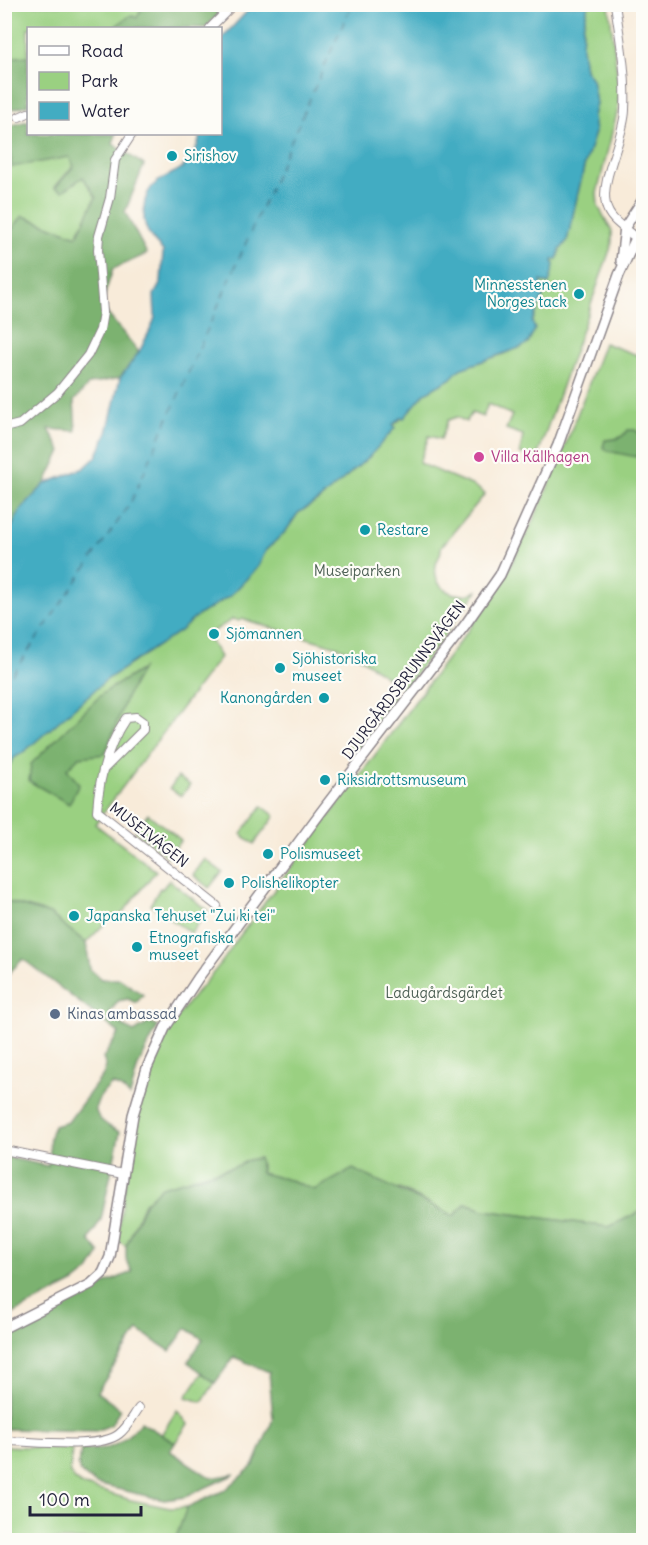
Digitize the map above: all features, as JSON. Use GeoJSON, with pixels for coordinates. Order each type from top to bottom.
{"type":"FeatureCollection","features":[{"type":"Feature","properties":{"kind":"street"},"geometry":{"type":"LineString","coordinates":[[211,27],[234,4]]}},
{"type":"Feature","properties":{"kind":"street"},"geometry":{"type":"LineString","coordinates":[[615,4],[625,80],[625,111],[607,178],[605,196],[609,214],[636,238]]}},
{"type":"Feature","properties":{"kind":"street"},"geometry":{"type":"LineString","coordinates":[[19,117],[27,113]]}},
{"type":"Feature","properties":{"kind":"street"},"geometry":{"type":"LineString","coordinates":[[4,428],[20,424],[58,392],[93,346],[102,322],[99,236],[110,198],[114,160],[131,135]]}},
{"type":"Feature","properties":{"kind":"street"},"geometry":{"type":"LineString","coordinates":[[619,275],[625,227],[644,198]]}},
{"type":"Feature","properties":{"kind":"street"},"geometry":{"type":"LineString","coordinates":[[619,275],[636,238],[644,227]]}},
{"type":"Feature","properties":{"kind":"street","name":"DJURGÅRDSBRUNNSVÄGEN"},"geometry":{"type":"LineString","coordinates":[[4,1328],[91,1284],[103,1273],[110,1257],[133,1115],[147,1068],[165,1028],[179,1005],[321,812],[465,625],[500,575],[558,445],[619,275]]}},
{"type":"Feature","properties":{"kind":"street","name":"MUSEIVÄGEN"},"geometry":{"type":"LineString","coordinates":[[103,770],[142,730],[143,722],[136,717],[126,718],[115,733],[103,770],[98,787],[97,811],[218,906]]}},
{"type":"Feature","properties":{"kind":"street"},"geometry":{"type":"LineString","coordinates":[[4,1150],[123,1173]]}},
{"type":"Feature","properties":{"kind":"street"},"geometry":{"type":"LineString","coordinates":[[4,1441],[85,1443],[104,1441],[122,1432],[139,1408]]}},
{"type":"Feature","properties":{"kind":"green space"},"geometry":{"type":"Polygon","coordinates":[[[4,5],[196,5],[176,27],[27,27],[27,94],[5,102],[4,5]]]}},
{"type":"Feature","properties":{"kind":"green space"},"geometry":{"type":"Polygon","coordinates":[[[143,5],[228,5],[206,27],[114,27],[131,15],[137,18],[143,5]]]}},
{"type":"Feature","properties":{"kind":"green space","name":"Museiparken"},"geometry":{"type":"Polygon","coordinates":[[[588,5],[609,5],[619,89],[618,109],[597,193],[598,206],[612,231],[612,244],[536,460],[520,453],[523,435],[506,429],[512,415],[488,404],[483,417],[472,413],[466,422],[457,417],[448,420],[441,439],[429,436],[419,463],[476,487],[485,494],[441,547],[436,565],[438,582],[448,592],[463,595],[478,590],[404,690],[354,653],[345,649],[242,619],[239,621],[233,619],[207,635],[220,657],[95,824],[156,871],[121,915],[112,916],[86,943],[50,914],[5,901],[4,786],[7,780],[4,771],[14,758],[106,680],[180,631],[197,616],[230,596],[258,567],[266,550],[286,531],[298,513],[319,500],[369,457],[393,426],[425,393],[450,379],[459,369],[506,353],[532,322],[543,298],[541,281],[548,284],[553,259],[557,259],[567,241],[584,167],[595,133],[593,116],[596,103],[592,79],[585,70],[582,48],[583,27],[588,5]]]}},
{"type":"Feature","properties":{"kind":"green space"},"geometry":{"type":"Polygon","coordinates":[[[27,56],[27,105],[5,111],[5,58],[27,56]]]}},
{"type":"Feature","properties":{"kind":"green space"},"geometry":{"type":"Polygon","coordinates":[[[27,121],[27,135],[116,135],[113,144],[144,165],[125,212],[147,254],[113,269],[101,306],[139,352],[120,378],[89,384],[74,401],[76,431],[49,429],[61,451],[45,484],[21,509],[5,541],[5,237],[23,216],[77,236],[96,197],[83,177],[63,191],[55,188],[74,166],[69,157],[12,167],[9,144],[5,143],[5,127],[27,121]]]}},
{"type":"Feature","properties":{"kind":"green space"},"geometry":{"type":"Polygon","coordinates":[[[5,143],[9,143],[12,166],[69,157],[74,165],[55,187],[63,191],[83,177],[96,197],[77,236],[23,216],[5,237],[5,143]]]}},
{"type":"Feature","properties":{"kind":"green space","name":"Ladugårdsgärdet"},"geometry":{"type":"Polygon","coordinates":[[[604,343],[643,357],[643,1210],[609,1227],[483,1210],[466,1203],[454,1216],[400,1189],[314,1190],[293,1181],[261,1173],[261,1164],[248,1160],[240,1165],[197,1176],[144,1203],[126,1246],[117,1240],[135,1124],[149,1074],[168,1032],[188,1002],[227,955],[490,601],[508,571],[539,508],[604,343]]]}},
{"type":"Feature","properties":{"kind":"green space"},"geometry":{"type":"Polygon","coordinates":[[[628,430],[635,430],[640,434],[642,440],[639,454],[636,457],[608,451],[603,447],[605,440],[621,437],[628,430]]]}},
{"type":"Feature","properties":{"kind":"green space"},"geometry":{"type":"Polygon","coordinates":[[[142,669],[126,698],[105,754],[79,757],[67,769],[79,784],[69,804],[29,781],[31,764],[103,693],[142,669]]]}},
{"type":"Feature","properties":{"kind":"green space"},"geometry":{"type":"Polygon","coordinates":[[[389,693],[398,698],[356,753],[352,754],[348,748],[389,693]]]}},
{"type":"Feature","properties":{"kind":"green space"},"geometry":{"type":"Polygon","coordinates":[[[178,777],[190,785],[181,796],[170,788],[178,777]]]}},
{"type":"Feature","properties":{"kind":"green space"},"geometry":{"type":"Polygon","coordinates":[[[262,806],[275,816],[254,844],[241,834],[262,806]]]}},
{"type":"Feature","properties":{"kind":"green space"},"geometry":{"type":"Polygon","coordinates":[[[148,814],[181,840],[168,857],[135,831],[148,814]]]}},
{"type":"Feature","properties":{"kind":"green space"},"geometry":{"type":"Polygon","coordinates":[[[205,859],[222,872],[209,888],[193,875],[205,859]]]}},
{"type":"Feature","properties":{"kind":"green space"},"geometry":{"type":"Polygon","coordinates":[[[169,880],[208,911],[191,933],[150,905],[160,888],[162,889],[169,880]]]}},
{"type":"Feature","properties":{"kind":"green space"},"geometry":{"type":"Polygon","coordinates":[[[5,901],[50,914],[86,943],[90,969],[101,979],[120,979],[143,995],[136,1003],[128,999],[118,1001],[110,1012],[124,1027],[134,1032],[150,1022],[158,1026],[138,1066],[130,1096],[112,1084],[96,1105],[96,1111],[103,1122],[120,1132],[101,1220],[89,1240],[100,1253],[89,1271],[75,1282],[5,1318],[5,1157],[48,1166],[49,1142],[54,1126],[68,1122],[103,1075],[106,1067],[103,1058],[119,1033],[23,959],[5,977],[5,901]]]}},
{"type":"Feature","properties":{"kind":"green space"},"geometry":{"type":"Polygon","coordinates":[[[259,1158],[261,1173],[293,1181],[314,1190],[353,1169],[454,1216],[466,1203],[483,1210],[609,1227],[643,1210],[643,1540],[175,1540],[187,1507],[225,1490],[254,1465],[273,1419],[269,1372],[234,1357],[215,1383],[188,1362],[203,1339],[186,1328],[170,1351],[138,1330],[97,1392],[120,1409],[111,1425],[96,1431],[5,1429],[5,1336],[106,1283],[132,1272],[126,1259],[126,1246],[145,1203],[161,1187],[259,1158]]]}},
{"type":"Feature","properties":{"kind":"green space"},"geometry":{"type":"Polygon","coordinates":[[[202,1373],[215,1383],[202,1402],[186,1397],[202,1373]]]}},
{"type":"Feature","properties":{"kind":"green space"},"geometry":{"type":"Polygon","coordinates":[[[177,1410],[188,1424],[175,1443],[161,1435],[177,1410]]]}},
{"type":"Feature","properties":{"kind":"green space"},"geometry":{"type":"Polygon","coordinates":[[[141,1422],[175,1443],[170,1451],[211,1478],[235,1474],[185,1497],[164,1500],[96,1484],[80,1472],[78,1464],[82,1449],[109,1448],[128,1436],[141,1422]]]}},
{"type":"Feature","properties":{"kind":"green space"},"geometry":{"type":"Polygon","coordinates":[[[5,1446],[72,1449],[70,1472],[74,1479],[82,1485],[131,1500],[170,1508],[187,1507],[190,1540],[5,1540],[5,1446]]]}},
{"type":"Feature","properties":{"kind":"water"},"geometry":{"type":"Polygon","coordinates":[[[253,5],[588,5],[583,27],[582,48],[585,70],[592,79],[596,103],[593,116],[595,133],[584,167],[567,241],[557,259],[553,259],[554,266],[549,284],[541,281],[543,297],[532,322],[535,329],[528,343],[460,369],[450,379],[425,393],[404,418],[402,417],[393,425],[395,428],[369,457],[319,500],[298,513],[286,531],[266,550],[258,567],[230,596],[197,616],[180,631],[106,680],[14,758],[5,771],[5,541],[21,509],[45,484],[84,468],[96,457],[107,433],[120,378],[139,352],[152,326],[155,317],[154,295],[161,282],[163,251],[147,231],[144,216],[145,200],[157,182],[186,164],[197,146],[199,135],[222,135],[222,38],[253,5]]]}},
{"type":"Feature","properties":{"kind":"ferry route"},"geometry":{"type":"LineString","coordinates":[[4,686],[130,504],[352,4]]}},
{"type":"Feature","properties":{"kind":"place","name":"Sirishov"},"geometry":{"type":"Point","coordinates":[172,156]}},
{"type":"Feature","properties":{"kind":"place","name":"Minnesstenen Norges tack"},"geometry":{"type":"Point","coordinates":[579,294]}},
{"type":"Feature","properties":{"kind":"place","name":"Villa Källhagen"},"geometry":{"type":"Point","coordinates":[479,457]}},
{"type":"Feature","properties":{"kind":"place","name":"Restare"},"geometry":{"type":"Point","coordinates":[365,530]}},
{"type":"Feature","properties":{"kind":"place","name":"Sjömannen"},"geometry":{"type":"Point","coordinates":[214,634]}},
{"type":"Feature","properties":{"kind":"place","name":"Sjöhistoriska museet"},"geometry":{"type":"Point","coordinates":[280,668]}},
{"type":"Feature","properties":{"kind":"place","name":"Kanongården"},"geometry":{"type":"Point","coordinates":[324,698]}},
{"type":"Feature","properties":{"kind":"place","name":"Riksidrottsmuseum"},"geometry":{"type":"Point","coordinates":[325,780]}},
{"type":"Feature","properties":{"kind":"place","name":"Polismuseet"},"geometry":{"type":"Point","coordinates":[268,854]}},
{"type":"Feature","properties":{"kind":"place","name":"Polishelikopter"},"geometry":{"type":"Point","coordinates":[229,883]}},
{"type":"Feature","properties":{"kind":"place","name":"Japanska Tehuset \"Zui ki tei\""},"geometry":{"type":"Point","coordinates":[74,916]}},
{"type":"Feature","properties":{"kind":"place","name":"Etnografiska museet"},"geometry":{"type":"Point","coordinates":[137,947]}},
{"type":"Feature","properties":{"kind":"place","name":"Kinas ambassad"},"geometry":{"type":"Point","coordinates":[55,1014]}}]}
